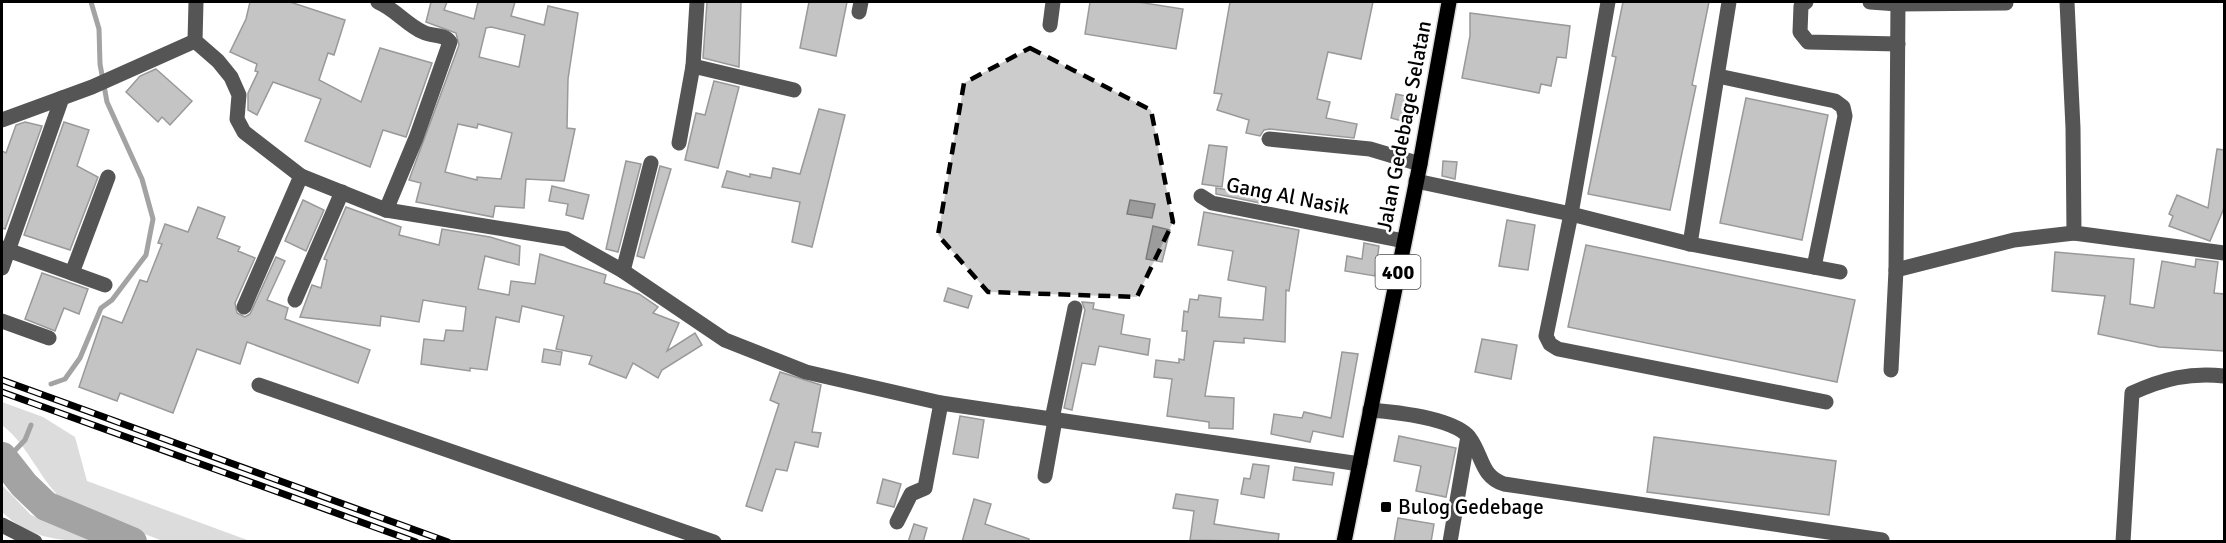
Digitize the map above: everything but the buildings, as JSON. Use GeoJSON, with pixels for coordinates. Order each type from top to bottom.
{"type":"FeatureCollection","features":[{"type":"Feature","properties":{"kind":"main road","name":"Jalan Gedebage Selatan"},"geometry":{"type":"LineString","coordinates":[[1344,542],[1420,164],[1449,2]]}},
{"type":"Feature","properties":{"kind":"street"},"geometry":{"type":"LineString","coordinates":[[195,41],[196,2]]}},
{"type":"Feature","properties":{"kind":"street"},"geometry":{"type":"LineString","coordinates":[[378,2],[401,15],[424,33],[443,36],[450,42],[416,138],[386,210]]}},
{"type":"Feature","properties":{"kind":"street"},"geometry":{"type":"LineString","coordinates":[[679,143],[693,66],[697,2]]}},
{"type":"Feature","properties":{"kind":"street"},"geometry":{"type":"LineString","coordinates":[[1050,25],[1053,2]]}},
{"type":"Feature","properties":{"kind":"street"},"geometry":{"type":"LineString","coordinates":[[1608,2],[1571,214],[1546,336],[1550,344],[1558,349],[1826,402]]}},
{"type":"Feature","properties":{"kind":"street"},"geometry":{"type":"LineString","coordinates":[[1690,244],[1729,2]]}},
{"type":"Feature","properties":{"kind":"street"},"geometry":{"type":"LineString","coordinates":[[1806,2],[1801,6],[1800,32],[1808,42],[1898,44]]}},
{"type":"Feature","properties":{"kind":"street"},"geometry":{"type":"LineString","coordinates":[[1870,2],[2006,3]]}},
{"type":"Feature","properties":{"kind":"street"},"geometry":{"type":"LineString","coordinates":[[2067,2],[2073,128],[2074,233]]}},
{"type":"Feature","properties":{"kind":"street"},"geometry":{"type":"LineString","coordinates":[[1891,370],[1896,270],[1898,3]]}},
{"type":"Feature","properties":{"kind":"street"},"geometry":{"type":"LineString","coordinates":[[2,120],[92,87],[195,41]]}},
{"type":"Feature","properties":{"kind":"street"},"geometry":{"type":"LineString","coordinates":[[195,41],[218,61],[231,77],[239,95],[237,119],[244,132],[301,176],[386,210],[566,239],[623,271],[725,340],[806,372],[941,403],[1360,464]]}},
{"type":"Feature","properties":{"kind":"street"},"geometry":{"type":"LineString","coordinates":[[693,66],[794,90]]}},
{"type":"Feature","properties":{"kind":"street"},"geometry":{"type":"LineString","coordinates":[[1718,76],[1835,101],[1843,107],[1845,116],[1814,267]]}},
{"type":"Feature","properties":{"kind":"street"},"geometry":{"type":"LineString","coordinates":[[2,268],[5,249],[62,98]]}},
{"type":"Feature","properties":{"kind":"street"},"geometry":{"type":"LineString","coordinates":[[1269,139],[1370,149],[1420,164]]}},
{"type":"Feature","properties":{"kind":"street"},"geometry":{"type":"LineString","coordinates":[[623,271],[651,163]]}},
{"type":"Feature","properties":{"kind":"street"},"geometry":{"type":"LineString","coordinates":[[244,307],[301,176]]}},
{"type":"Feature","properties":{"kind":"street"},"geometry":{"type":"LineString","coordinates":[[72,273],[108,177]]}},
{"type":"Feature","properties":{"kind":"street"},"geometry":{"type":"LineString","coordinates":[[1416,181],[1571,214],[1690,244],[1840,273]]}},
{"type":"Feature","properties":{"kind":"street"},"geometry":{"type":"LineString","coordinates":[[295,300],[342,192]]}},
{"type":"Feature","properties":{"kind":"street","name":"Gang Al Nasik"},"geometry":{"type":"LineString","coordinates":[[1201,196],[1212,203],[1404,241]]}},
{"type":"Feature","properties":{"kind":"street"},"geometry":{"type":"LineString","coordinates":[[1896,270],[2014,240],[2074,233],[2224,253]]}},
{"type":"Feature","properties":{"kind":"street"},"geometry":{"type":"LineString","coordinates":[[5,249],[105,285]]}},
{"type":"Feature","properties":{"kind":"street"},"geometry":{"type":"LineString","coordinates":[[1045,476],[1075,308]]}},
{"type":"Feature","properties":{"kind":"street"},"geometry":{"type":"LineString","coordinates":[[2,321],[49,338]]}},
{"type":"Feature","properties":{"kind":"street"},"geometry":{"type":"LineString","coordinates":[[2123,542],[2132,393],[2161,380],[2180,376],[2199,373],[2224,376]]}},
{"type":"Feature","properties":{"kind":"street"},"geometry":{"type":"LineString","coordinates":[[259,385],[714,542]]}},
{"type":"Feature","properties":{"kind":"street"},"geometry":{"type":"LineString","coordinates":[[897,522],[911,494],[925,488],[941,403]]}},
{"type":"Feature","properties":{"kind":"street"},"geometry":{"type":"LineString","coordinates":[[1370,410],[1401,413],[1454,426],[1468,436],[1486,474],[1504,484],[1882,540]]}},
{"type":"Feature","properties":{"kind":"street"},"geometry":{"type":"LineString","coordinates":[[1450,542],[1468,436]]}},
{"type":"Feature","properties":{"kind":"street"},"geometry":{"type":"LineString","coordinates":[[2,525],[34,542]]}},
{"type":"Feature","properties":{"kind":"highlighted area"},"geometry":{"type":"Polygon","coordinates":[[[1030,48],[1151,110],[1173,222],[1137,297],[988,292],[938,235],[964,83],[1030,48]]]}},
{"type":"Feature","properties":{"kind":"shaded area"},"geometry":{"type":"Polygon","coordinates":[[[2,402],[43,417],[75,437],[87,481],[250,541],[163,541],[70,506],[51,487],[20,444],[2,425],[2,402]]]}},
{"type":"Feature","properties":{"kind":"shaded area"},"geometry":{"type":"Polygon","coordinates":[[[2,485],[31,515],[92,541],[55,539],[23,528],[2,512],[2,485]]]}},
{"type":"Feature","properties":{"kind":"waterway"},"geometry":{"type":"LineString","coordinates":[[51,384],[65,379],[80,358],[101,308],[112,300],[146,255],[153,219],[142,179],[107,102],[100,64],[99,29],[91,2]]}},
{"type":"Feature","properties":{"kind":"waterway"},"geometry":{"type":"LineString","coordinates":[[5,461],[25,440],[31,425]]}},
{"type":"Feature","properties":{"kind":"waterway"},"geometry":{"type":"LineString","coordinates":[[2,457],[24,485],[46,506],[132,542]]}},
{"type":"Feature","properties":{"kind":"railway"},"geometry":{"type":"LineString","coordinates":[[2,380],[448,542]]}},
{"type":"Feature","properties":{"kind":"railway"},"geometry":{"type":"LineString","coordinates":[[2,392],[416,542]]}},
{"type":"Feature","properties":{"kind":"place","name":"Bulog Gedebage"},"geometry":{"type":"Point","coordinates":[1386,507]}}]}
